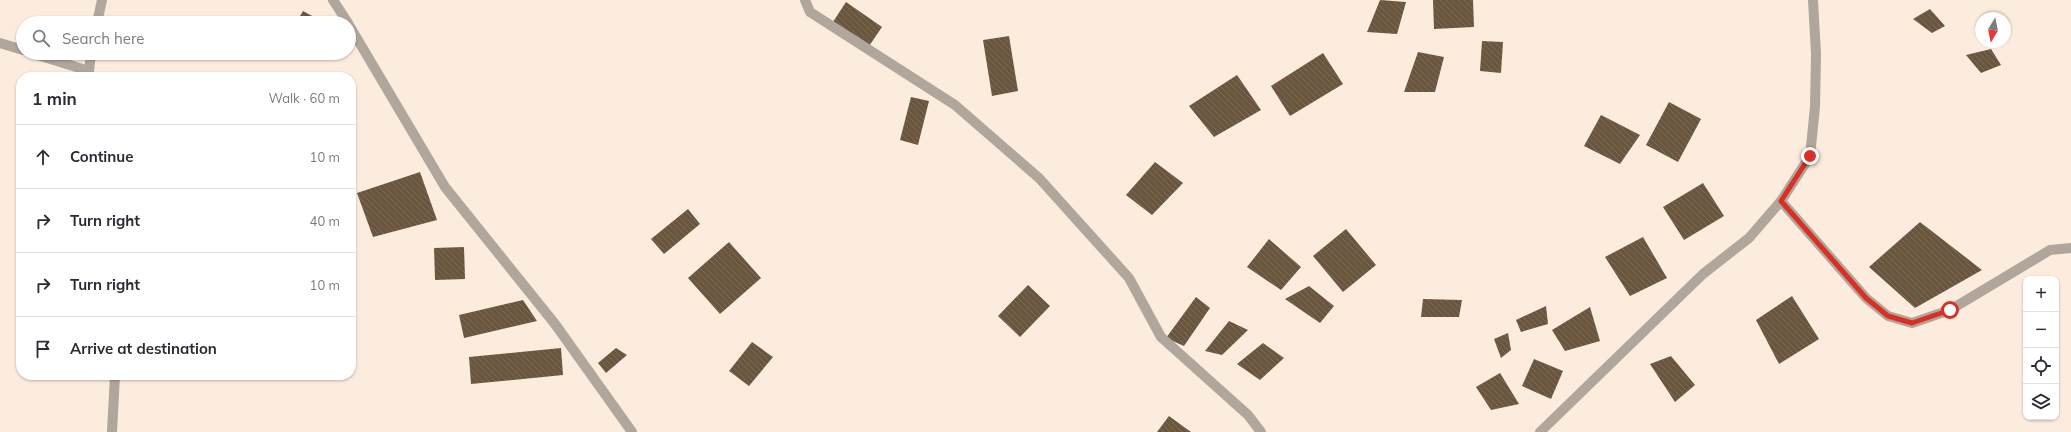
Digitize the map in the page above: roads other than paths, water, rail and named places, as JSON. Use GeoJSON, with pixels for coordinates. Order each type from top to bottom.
{"type":"FeatureCollection","features":[{"type":"Feature","properties":{"kind":"street"},"geometry":{"type":"LineString","coordinates":[[99,16],[102,0]]}},
{"type":"Feature","properties":{"kind":"street"},"geometry":{"type":"LineString","coordinates":[[333,0],[343,16]]}},
{"type":"Feature","properties":{"kind":"street"},"geometry":{"type":"LineString","coordinates":[[805,0],[810,12],[955,105],[1039,178],[1129,278],[1161,337],[1248,415],[1261,432]]}},
{"type":"Feature","properties":{"kind":"street"},"geometry":{"type":"LineString","coordinates":[[1540,432],[1704,274],[1749,238],[1781,201],[1810,156],[1815,84],[1813,0]]}},
{"type":"Feature","properties":{"kind":"street"},"geometry":{"type":"LineString","coordinates":[[356,38],[445,188],[555,324],[632,432]]}},
{"type":"Feature","properties":{"kind":"street"},"geometry":{"type":"LineString","coordinates":[[0,43],[16,48]]}},
{"type":"Feature","properties":{"kind":"street"},"geometry":{"type":"LineString","coordinates":[[51,60],[84,72]]}},
{"type":"Feature","properties":{"kind":"street"},"geometry":{"type":"LineString","coordinates":[[90,72],[91,60]]}},
{"type":"Feature","properties":{"kind":"street"},"geometry":{"type":"LineString","coordinates":[[1781,201],[1866,298],[1888,316],[1912,323],[1950,310],[2050,250],[2071,248]]}},
{"type":"Feature","properties":{"kind":"street"},"geometry":{"type":"LineString","coordinates":[[112,432],[115,380]]}}]}
